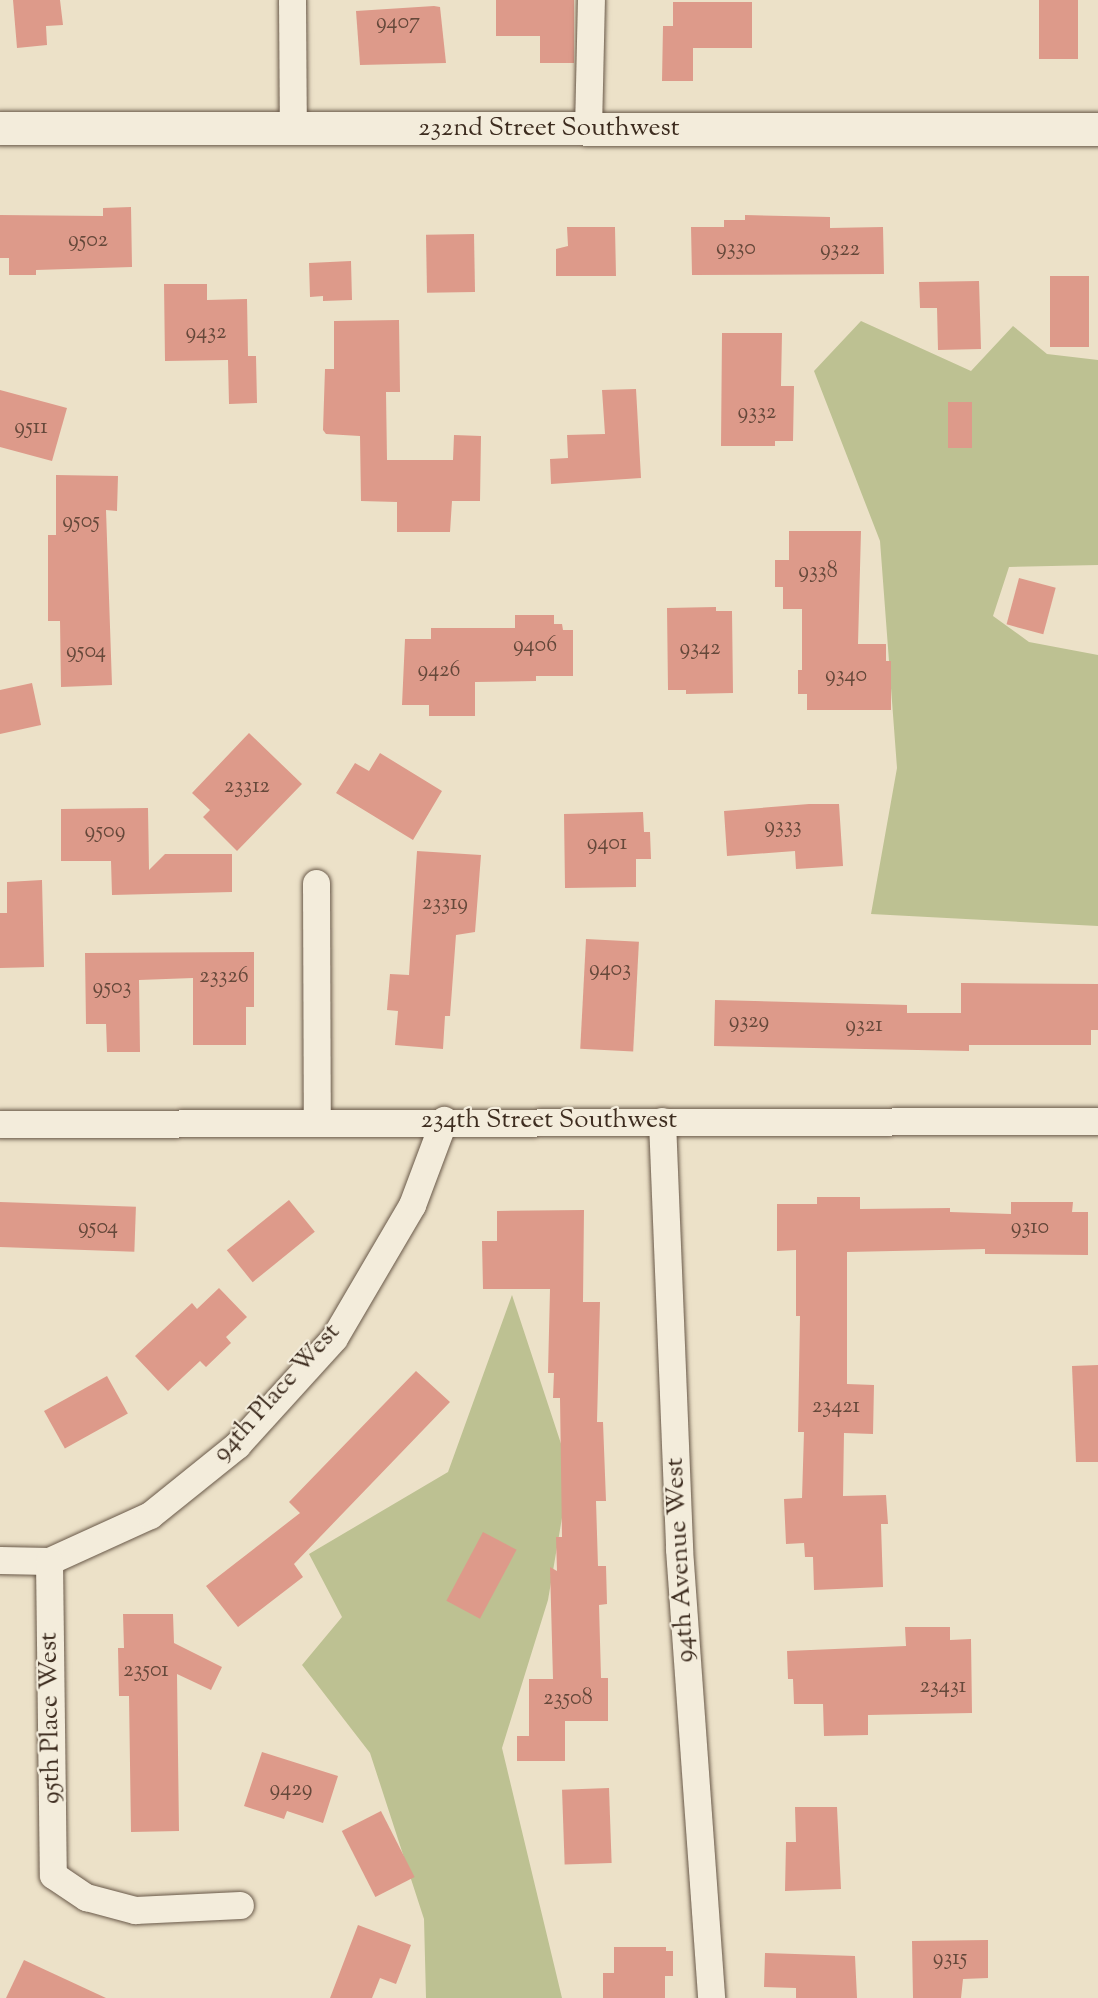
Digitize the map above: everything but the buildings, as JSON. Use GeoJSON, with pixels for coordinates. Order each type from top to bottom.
{"type":"FeatureCollection","features":[{"type":"Feature","properties":{"kind":"street"},"geometry":{"type":"LineString","coordinates":[[292,0],[293,128]]}},
{"type":"Feature","properties":{"kind":"street"},"geometry":{"type":"LineString","coordinates":[[588,129],[591,0]]}},
{"type":"Feature","properties":{"kind":"street","name":"232nd Street Southwest"},"geometry":{"type":"LineString","coordinates":[[0,128],[1098,129]]}},
{"type":"Feature","properties":{"kind":"street"},"geometry":{"type":"LineString","coordinates":[[316,883],[317,1121]]}},
{"type":"Feature","properties":{"kind":"street","name":"234th Street Southwest"},"geometry":{"type":"LineString","coordinates":[[0,1124],[444,1120],[1098,1121]]}},
{"type":"Feature","properties":{"kind":"street","name":"94th Place West"},"geometry":{"type":"LineString","coordinates":[[49,1561],[150,1515],[237,1445],[334,1338],[412,1205],[444,1120]]}},
{"type":"Feature","properties":{"kind":"street","name":"94th Avenue West"},"geometry":{"type":"LineString","coordinates":[[662,1121],[679,1549],[711,1998]]}},
{"type":"Feature","properties":{"kind":"street"},"geometry":{"type":"LineString","coordinates":[[0,1560],[49,1561]]}},
{"type":"Feature","properties":{"kind":"street","name":"95th Place West"},"geometry":{"type":"LineString","coordinates":[[49,1561],[53,1875],[86,1897],[135,1910],[240,1905]]}},
{"type":"Feature","properties":{"kind":"green space"},"geometry":{"type":"Polygon","coordinates":[[[861,321],[971,371],[1013,326],[1047,354],[1098,360],[1098,565],[1009,567],[993,616],[1029,642],[1098,655],[1098,926],[871,914],[897,768],[880,541],[814,371],[861,321]]]}},
{"type":"Feature","properties":{"kind":"green space"},"geometry":{"type":"Polygon","coordinates":[[[512,1295],[570,1471],[548,1600],[502,1748],[562,1998],[426,1998],[424,1919],[370,1753],[302,1665],[342,1617],[309,1554],[448,1472],[512,1295]]]}}]}
